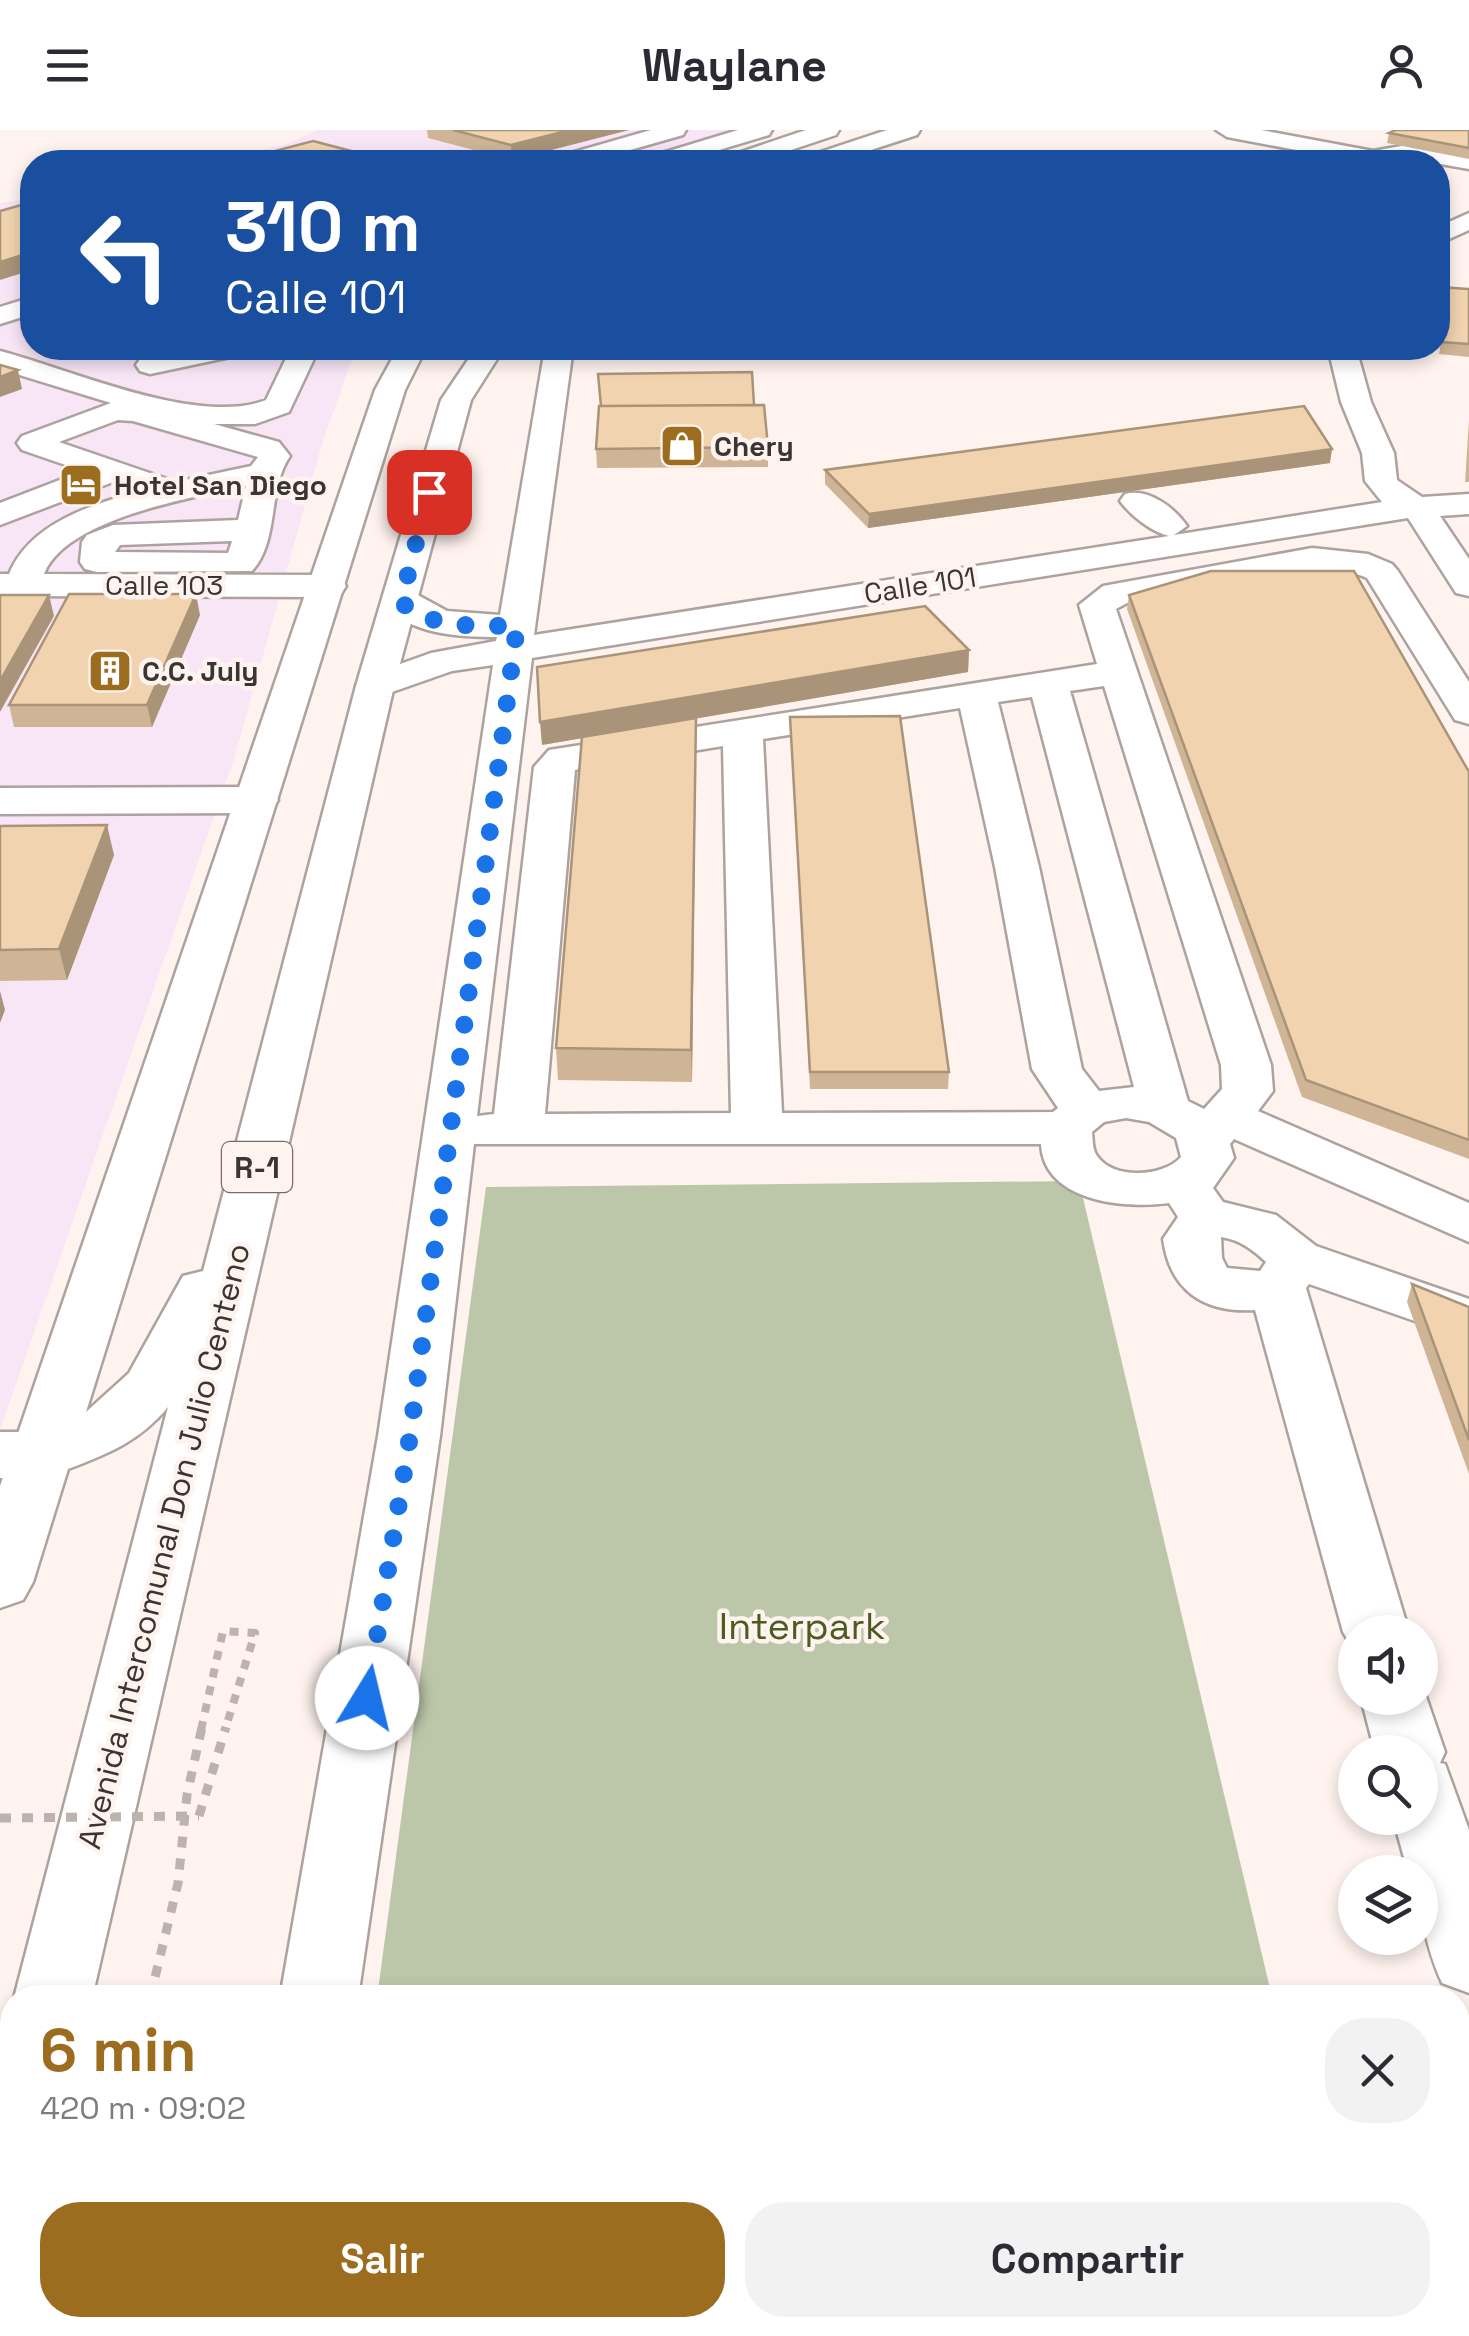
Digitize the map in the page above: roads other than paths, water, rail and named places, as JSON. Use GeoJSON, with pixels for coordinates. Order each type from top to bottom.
{"type":"FeatureCollection","features":[{"type":"Feature","properties":{"kind":"street"},"geometry":{"type":"LineString","coordinates":[[607,150],[676,130]]}},
{"type":"Feature","properties":{"kind":"street"},"geometry":{"type":"LineString","coordinates":[[696,150],[761,130]]}},
{"type":"Feature","properties":{"kind":"street"},"geometry":{"type":"LineString","coordinates":[[769,150],[828,130]]}},
{"type":"Feature","properties":{"kind":"street"},"geometry":{"type":"LineString","coordinates":[[849,150],[910,130]]}},
{"type":"Feature","properties":{"kind":"street"},"geometry":{"type":"LineString","coordinates":[[1202,130],[1321,150]]}},
{"type":"Feature","properties":{"kind":"street"},"geometry":{"type":"LineString","coordinates":[[1227,130],[1329,150]]}},
{"type":"Feature","properties":{"kind":"street"},"geometry":{"type":"LineString","coordinates":[[1250,130],[1337,150]]}},
{"type":"Feature","properties":{"kind":"street"},"geometry":{"type":"LineString","coordinates":[[0,360],[189,412],[231,418],[273,411],[300,360]]}},
{"type":"Feature","properties":{"kind":"street"},"geometry":{"type":"LineString","coordinates":[[30,369],[37,360]]}},
{"type":"Feature","properties":{"kind":"street"},"geometry":{"type":"LineString","coordinates":[[144,360],[137,361],[210,378]]}},
{"type":"Feature","properties":{"kind":"street"},"geometry":{"type":"LineString","coordinates":[[189,412],[220,360]]}},
{"type":"Feature","properties":{"kind":"street"},"geometry":{"type":"LineString","coordinates":[[0,1582],[21,1455],[258,800],[390,390],[406,360]]}},
{"type":"Feature","properties":{"kind":"street","name":"Avenida Intercomunal Don Julio Centeno"},"geometry":{"type":"LineString","coordinates":[[56,1985],[375,686],[456,400],[482,360]]}},
{"type":"Feature","properties":{"kind":"street"},"geometry":{"type":"LineString","coordinates":[[321,1985],[410,1436],[556,360]]}},
{"type":"Feature","properties":{"kind":"street"},"geometry":{"type":"LineString","coordinates":[[1343,360],[1344,368],[1366,384],[1381,481],[1404,500],[1466,576]]}},
{"type":"Feature","properties":{"kind":"street"},"geometry":{"type":"LineString","coordinates":[[0,456],[94,416],[136,412],[268,449],[274,456],[262,473],[262,491],[252,530]]}},
{"type":"Feature","properties":{"kind":"street"},"geometry":{"type":"LineString","coordinates":[[33,444],[168,490]]}},
{"type":"Feature","properties":{"kind":"street"},"geometry":{"type":"LineString","coordinates":[[1378,453],[1398,471],[1419,481],[1440,490],[1469,492]]}},
{"type":"Feature","properties":{"kind":"street"},"geometry":{"type":"LineString","coordinates":[[0,516],[111,471]]}},
{"type":"Feature","properties":{"kind":"street"},"geometry":{"type":"LineString","coordinates":[[11,585],[50,540],[168,490],[262,473]]}},
{"type":"Feature","properties":{"kind":"street"},"geometry":{"type":"LineString","coordinates":[[1137,500],[1170,526]]}},
{"type":"Feature","properties":{"kind":"street","name":"Calle 101"},"geometry":{"type":"LineString","coordinates":[[401,602],[416,615],[435,622],[516,638],[1404,500]]}},
{"type":"Feature","properties":{"kind":"street","name":"Calle 101"},"geometry":{"type":"LineString","coordinates":[[375,686],[516,638],[1170,526],[1404,500],[1469,504]]}},
{"type":"Feature","properties":{"kind":"street"},"geometry":{"type":"LineString","coordinates":[[976,695],[1017,867],[1056,1070],[1072,1094],[1077,1119],[1066,1154],[1088,1176],[1116,1187],[1146,1191],[1197,1153],[1248,1091],[1246,1065],[1185,870],[1096,610],[1102,600],[1312,558],[1367,564],[1380,571],[1469,712]]}},
{"type":"Feature","properties":{"kind":"street","name":"Calle 103"},"geometry":{"type":"LineString","coordinates":[[11,585],[328,586]]}},
{"type":"Feature","properties":{"kind":"street"},"geometry":{"type":"LineString","coordinates":[[518,1130],[555,767],[562,759],[590,752],[743,734],[1117,672]]}},
{"type":"Feature","properties":{"kind":"street"},"geometry":{"type":"LineString","coordinates":[[1048,683],[1100,869],[1197,1153],[1192,1265],[1208,1283],[1235,1293],[1287,1274],[1469,1320]]}},
{"type":"Feature","properties":{"kind":"street"},"geometry":{"type":"LineString","coordinates":[[743,734],[757,1129]]}},
{"type":"Feature","properties":{"kind":"street"},"geometry":{"type":"LineString","coordinates":[[0,801],[258,800]]}},
{"type":"Feature","properties":{"kind":"street"},"geometry":{"type":"LineString","coordinates":[[1017,867],[1185,870]]}},
{"type":"Feature","properties":{"kind":"street"},"geometry":{"type":"LineString","coordinates":[[450,1130],[757,1129],[1077,1119],[1126,1102],[1197,1153],[1469,1224]]}},
{"type":"Feature","properties":{"kind":"street"},"geometry":{"type":"LineString","coordinates":[[21,1455],[102,1432],[145,1397],[163,1372],[250,1196]]}},
{"type":"Feature","properties":{"kind":"street"},"geometry":{"type":"LineString","coordinates":[[1287,1274],[1372,1615]]}},
{"type":"Feature","properties":{"kind":"street"},"geometry":{"type":"LineString","coordinates":[[1434,1835],[1469,1958]]}},
{"type":"Feature","properties":{"kind":"place","name":"Chery"},"geometry":{"type":"Point","coordinates":[682,446]}},
{"type":"Feature","properties":{"kind":"place","name":"Hotel San Diego"},"geometry":{"type":"Point","coordinates":[81,485]}},
{"type":"Feature","properties":{"kind":"place","name":"C.C. July"},"geometry":{"type":"Point","coordinates":[110,671]}},
{"type":"Feature","properties":{"kind":"park label","name":"Interpark"},"geometry":{"type":"Point","coordinates":[802,1626]}}]}
